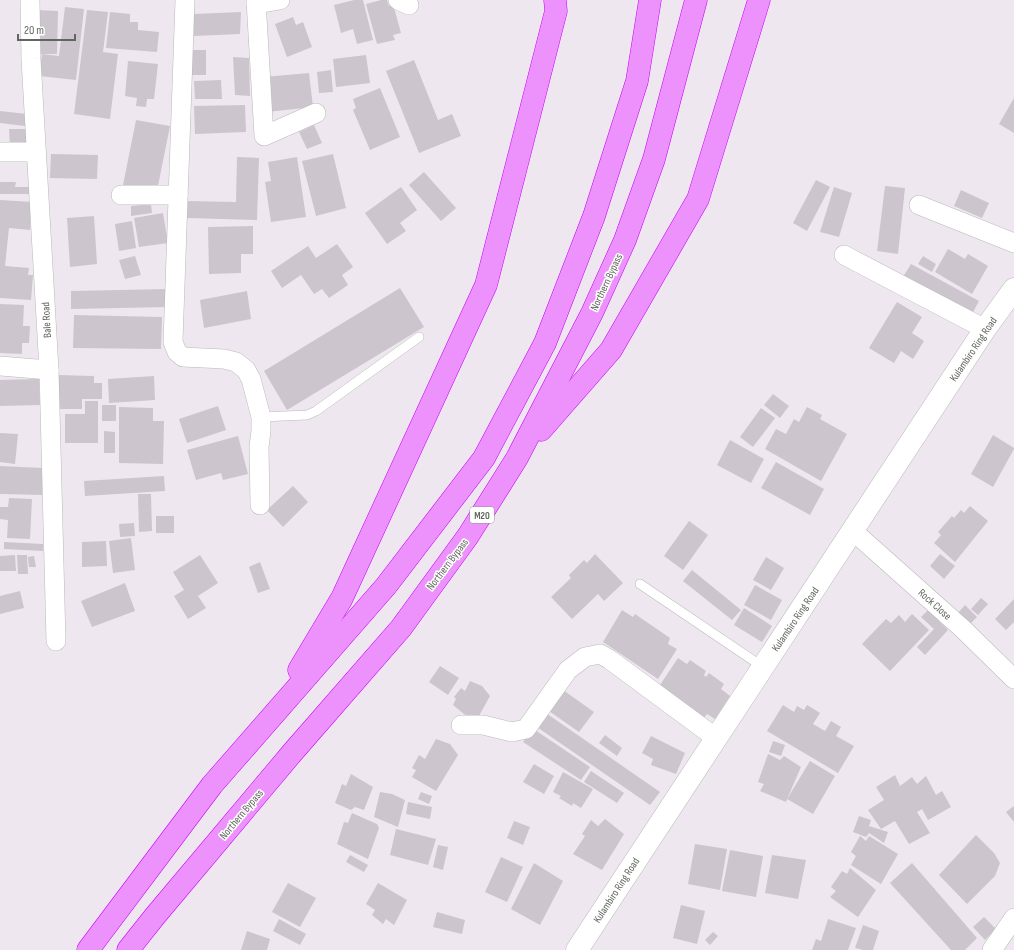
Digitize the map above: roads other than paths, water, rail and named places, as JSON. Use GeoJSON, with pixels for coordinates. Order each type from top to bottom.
{"type":"FeatureCollection","features":[{"type":"Feature","properties":{"kind":"highway"},"geometry":{"type":"LineString","coordinates":[[272,716],[342,598],[486,285],[556,11],[555,0]]}},
{"type":"Feature","properties":{"kind":"highway"},"geometry":{"type":"LineString","coordinates":[[88,950],[212,785],[386,586],[484,458],[545,343],[594,216],[637,81],[650,0]]}},
{"type":"Feature","properties":{"kind":"highway","name":"Northern Bypass"},"geometry":{"type":"LineString","coordinates":[[128,950],[292,753],[401,628],[468,536],[517,458],[592,313],[625,240],[654,159],[696,0]]}},
{"type":"Feature","properties":{"kind":"highway"},"geometry":{"type":"LineString","coordinates":[[517,458],[611,350],[698,199],[759,0]]}},
{"type":"Feature","properties":{"kind":"street","name":"Bale Road"},"geometry":{"type":"LineString","coordinates":[[30,0],[31,59],[49,370],[56,641]]}},
{"type":"Feature","properties":{"kind":"street"},"geometry":{"type":"LineString","coordinates":[[185,0],[173,342],[177,352],[183,357],[224,359],[236,362],[246,370],[251,379],[261,417],[259,447],[260,505]]}},
{"type":"Feature","properties":{"kind":"street"},"geometry":{"type":"LineString","coordinates":[[280,0],[256,2],[264,136],[316,114]]}},
{"type":"Feature","properties":{"kind":"street"},"geometry":{"type":"LineString","coordinates":[[0,152],[36,152]]}},
{"type":"Feature","properties":{"kind":"street"},"geometry":{"type":"LineString","coordinates":[[121,195],[178,195]]}},
{"type":"Feature","properties":{"kind":"street"},"geometry":{"type":"LineString","coordinates":[[919,205],[1014,243]]}},
{"type":"Feature","properties":{"kind":"street"},"geometry":{"type":"LineString","coordinates":[[844,255],[986,329]]}},
{"type":"Feature","properties":{"kind":"street","name":"Kulambiro Ring Road"},"geometry":{"type":"LineString","coordinates":[[577,950],[986,329],[1014,289]]}},
{"type":"Feature","properties":{"kind":"street"},"geometry":{"type":"LineString","coordinates":[[0,366],[49,370]]}},
{"type":"Feature","properties":{"kind":"street","name":"Rock Close"},"geometry":{"type":"LineString","coordinates":[[853,531],[963,629],[1014,679]]}},
{"type":"Feature","properties":{"kind":"street"},"geometry":{"type":"LineString","coordinates":[[461,725],[483,725],[512,732],[526,728],[568,670],[584,657],[600,654],[609,659],[716,738]]}},
{"type":"Feature","properties":{"kind":"street"},"geometry":{"type":"LineString","coordinates":[[992,950],[1014,918]]}},
{"type":"Feature","properties":{"kind":"lane"},"geometry":{"type":"LineString","coordinates":[[261,417],[307,415],[316,411],[419,337]]}},
{"type":"Feature","properties":{"kind":"lane"},"geometry":{"type":"LineString","coordinates":[[640,584],[763,667]]}}]}
